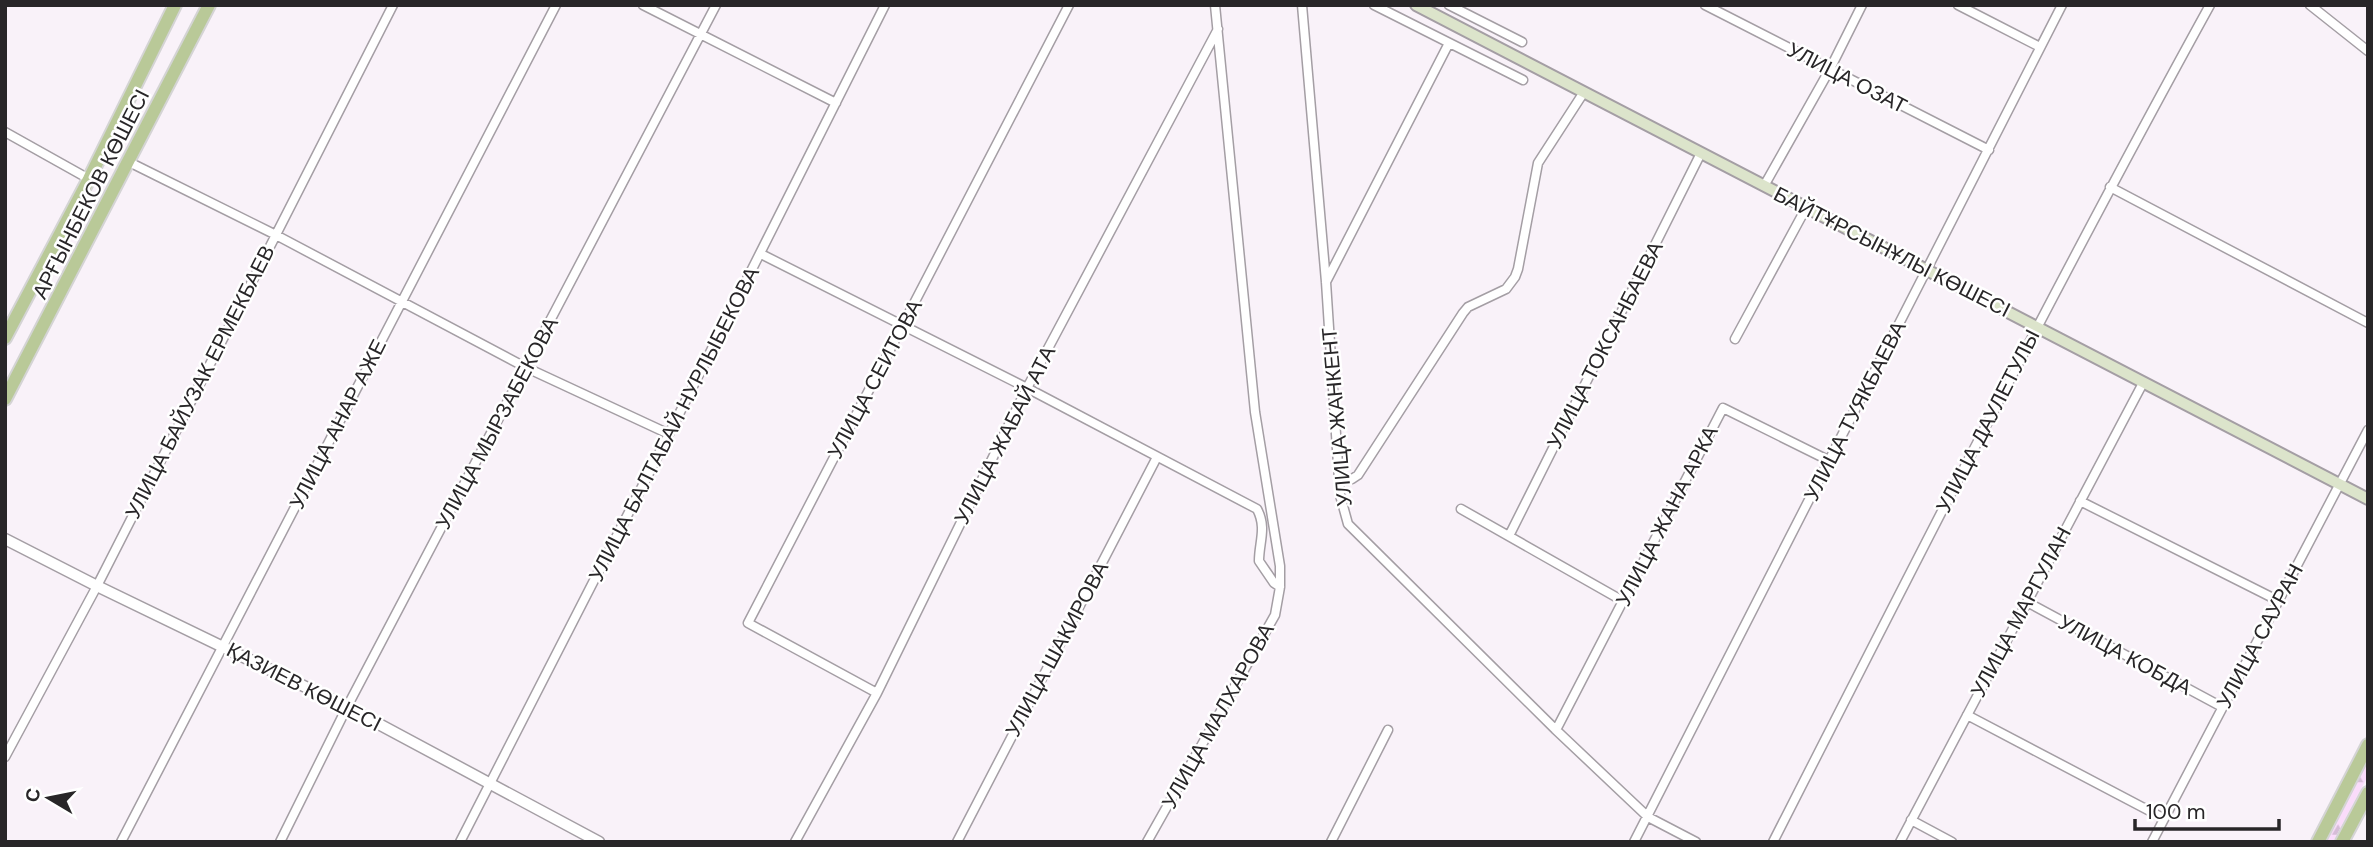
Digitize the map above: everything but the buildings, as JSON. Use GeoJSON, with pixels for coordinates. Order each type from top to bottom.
{"type":"FeatureCollection","features":[{"type":"Feature","properties":{"kind":"main road","name":"АРҒЫНБЕКОВ КӨШЕСІ"},"geometry":{"type":"LineString","coordinates":[[5,338],[175,5]]}},
{"type":"Feature","properties":{"kind":"main road","name":"АРҒЫНБЕКОВ КӨШЕСІ"},"geometry":{"type":"LineString","coordinates":[[5,399],[209,5]]}},
{"type":"Feature","properties":{"kind":"main road","name":"БАЙТҰРСЫНҰЛЫ КӨШЕСІ"},"geometry":{"type":"LineString","coordinates":[[1416,5],[2368,499]]}},
{"type":"Feature","properties":{"kind":"main road"},"geometry":{"type":"LineString","coordinates":[[2318,842],[2367,747]]}},
{"type":"Feature","properties":{"kind":"main road"},"geometry":{"type":"LineString","coordinates":[[2342,842],[2368,793]]}},
{"type":"Feature","properties":{"kind":"street","name":"УЛИЦА БАЙУЗАК ЕРМЕКБАЕВ"},"geometry":{"type":"LineString","coordinates":[[5,757],[97,586],[393,5]]}},
{"type":"Feature","properties":{"kind":"street","name":"УЛИЦА АНАР АЖЕ"},"geometry":{"type":"LineString","coordinates":[[121,842],[556,5]]}},
{"type":"Feature","properties":{"kind":"street"},"geometry":{"type":"LineString","coordinates":[[643,5],[836,103]]}},
{"type":"Feature","properties":{"kind":"street","name":"УЛИЦА МЫРЗАБЕКОВА"},"geometry":{"type":"LineString","coordinates":[[280,842],[347,707],[716,5]]}},
{"type":"Feature","properties":{"kind":"street","name":"УЛИЦА БАЛТАБАЙ НУРЛЫБЕКОВА"},"geometry":{"type":"LineString","coordinates":[[460,842],[761,254],[885,5]]}},
{"type":"Feature","properties":{"kind":"street","name":"УЛИЦА СЕИТОВА"},"geometry":{"type":"LineString","coordinates":[[877,693],[748,623],[1069,5]]}},
{"type":"Feature","properties":{"kind":"street","name":"УЛИЦА МАЛХАРОВА"},"geometry":{"type":"LineString","coordinates":[[1147,842],[1269,627],[1275,615],[1280,587],[1280,566],[1255,412],[1215,5]]}},
{"type":"Feature","properties":{"kind":"street","name":"УЛИЦА ЖАНКЕНТ"},"geometry":{"type":"LineString","coordinates":[[1302,5],[1326,282],[1339,481],[1343,511],[1348,524],[1648,817],[1696,842]]}},
{"type":"Feature","properties":{"kind":"street"},"geometry":{"type":"LineString","coordinates":[[1374,5],[1524,80]]}},
{"type":"Feature","properties":{"kind":"street"},"geometry":{"type":"LineString","coordinates":[[1450,5],[1522,42]]}},
{"type":"Feature","properties":{"kind":"street","name":"УЛИЦА ОЗАТ"},"geometry":{"type":"LineString","coordinates":[[1705,5],[1989,150]]}},
{"type":"Feature","properties":{"kind":"street"},"geometry":{"type":"LineString","coordinates":[[1763,186],[1830,69],[1862,5]]}},
{"type":"Feature","properties":{"kind":"street"},"geometry":{"type":"LineString","coordinates":[[1958,5],[2040,47]]}},
{"type":"Feature","properties":{"kind":"street","name":"УЛИЦА ТУЯКБАЕВА"},"geometry":{"type":"LineString","coordinates":[[1634,842],[2062,5]]}},
{"type":"Feature","properties":{"kind":"street","name":"УЛИЦА ДАУЛЕТУЛЫ"},"geometry":{"type":"LineString","coordinates":[[1773,842],[2036,327],[2210,5]]}},
{"type":"Feature","properties":{"kind":"street"},"geometry":{"type":"LineString","coordinates":[[2310,5],[2368,51]]}},
{"type":"Feature","properties":{"kind":"street","name":"УЛИЦА ЖАБАЙ АТА"},"geometry":{"type":"LineString","coordinates":[[795,842],[877,693],[1027,388],[1218,29]]}},
{"type":"Feature","properties":{"kind":"street"},"geometry":{"type":"LineString","coordinates":[[1326,282],[1449,43]]}},
{"type":"Feature","properties":{"kind":"street"},"geometry":{"type":"LineString","coordinates":[[1339,481],[1358,475],[1462,313],[1468,307],[1511,284],[1518,269],[1538,163],[1584,92]]}},
{"type":"Feature","properties":{"kind":"street"},"geometry":{"type":"LineString","coordinates":[[5,132],[89,178]]}},
{"type":"Feature","properties":{"kind":"street","name":"УЛИЦА ТОКСАНБАЕВА"},"geometry":{"type":"LineString","coordinates":[[1509,536],[1701,153]]}},
{"type":"Feature","properties":{"kind":"street"},"geometry":{"type":"LineString","coordinates":[[129,162],[274,234],[527,368],[669,435]]}},
{"type":"Feature","properties":{"kind":"street"},"geometry":{"type":"LineString","coordinates":[[2110,187],[2368,323]]}},
{"type":"Feature","properties":{"kind":"street"},"geometry":{"type":"LineString","coordinates":[[1735,339],[1807,208]]}},
{"type":"Feature","properties":{"kind":"street"},"geometry":{"type":"LineString","coordinates":[[761,254],[1027,388],[1257,509],[1264,528],[1259,562],[1280,587]]}},
{"type":"Feature","properties":{"kind":"street","name":"УЛИЦА МАРГУЛАН"},"geometry":{"type":"LineString","coordinates":[[1900,842],[2143,383]]}},
{"type":"Feature","properties":{"kind":"street","name":"УЛИЦА ЖАНА АРКА"},"geometry":{"type":"LineString","coordinates":[[1556,730],[1723,408],[1830,461]]}},
{"type":"Feature","properties":{"kind":"street","name":"УЛИЦА САУРАН"},"geometry":{"type":"LineString","coordinates":[[2152,842],[2368,430]]}},
{"type":"Feature","properties":{"kind":"street","name":"УЛИЦА ШАКИРОВА"},"geometry":{"type":"LineString","coordinates":[[957,842],[1157,457]]}},
{"type":"Feature","properties":{"kind":"street"},"geometry":{"type":"LineString","coordinates":[[2080,501],[2279,601]]}},
{"type":"Feature","properties":{"kind":"street"},"geometry":{"type":"LineString","coordinates":[[1461,509],[1623,601]]}},
{"type":"Feature","properties":{"kind":"street","name":"ҚАЗИЕВ КӨШЕСІ"},"geometry":{"type":"LineString","coordinates":[[5,539],[347,707],[600,842]]}},
{"type":"Feature","properties":{"kind":"street","name":"УЛИЦА КОБДА"},"geometry":{"type":"LineString","coordinates":[[2027,602],[2222,707]]}},
{"type":"Feature","properties":{"kind":"street"},"geometry":{"type":"LineString","coordinates":[[1967,715],[2164,818]]}},
{"type":"Feature","properties":{"kind":"street"},"geometry":{"type":"LineString","coordinates":[[1331,842],[1388,730]]}},
{"type":"Feature","properties":{"kind":"street"},"geometry":{"type":"LineString","coordinates":[[1911,820],[1952,842]]}},
{"type":"Feature","properties":{"kind":"green space"},"geometry":{"type":"Polygon","coordinates":[[[2368,757],[2368,776],[2333,842],[2323,842],[2368,757]]]}}]}
